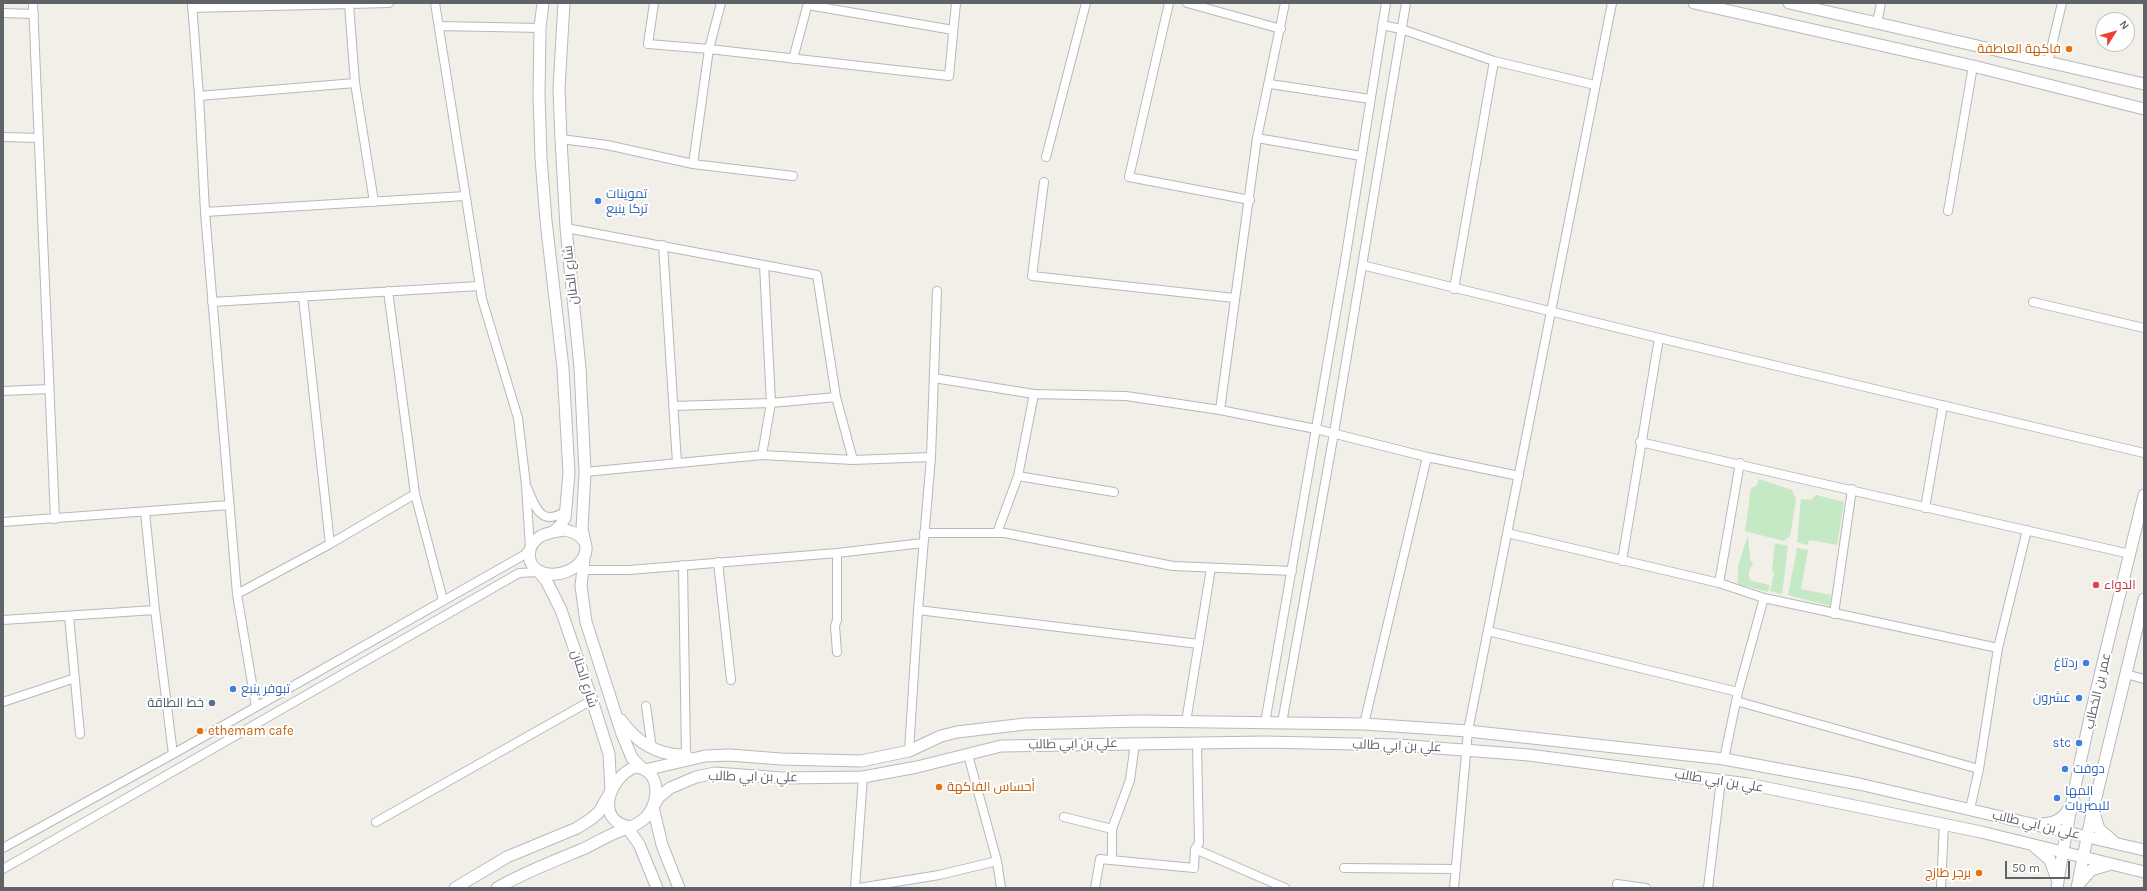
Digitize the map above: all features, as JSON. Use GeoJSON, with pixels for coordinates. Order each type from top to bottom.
{"type":"FeatureCollection","features":[{"type":"Feature","properties":{"kind":"main road","name":"شارع الحنان"},"geometry":{"type":"LineString","coordinates":[[543,3],[540,28],[539,95],[541,158],[546,221],[563,368],[569,473],[566,511],[563,522],[553,532]]}},
{"type":"Feature","properties":{"kind":"main road","name":"شارع الحنان"},"geometry":{"type":"LineString","coordinates":[[564,3],[559,88],[561,139],[566,228],[580,368],[585,472],[582,529],[586,547]]}},
{"type":"Feature","properties":{"kind":"main road"},"geometry":{"type":"LineString","coordinates":[[1694,3],[1973,66],[2144,109]]}},
{"type":"Feature","properties":{"kind":"main road"},"geometry":{"type":"LineString","coordinates":[[1789,3],[2144,84]]}},
{"type":"Feature","properties":{"kind":"main road","name":"عمر بن الخطاب"},"geometry":{"type":"LineString","coordinates":[[2058,886],[2066,832],[2144,495]]}},
{"type":"Feature","properties":{"kind":"main road"},"geometry":{"type":"LineString","coordinates":[[565,530],[574,532],[582,540],[586,547],[582,567],[578,566],[560,574],[551,575],[539,572],[532,566],[529,557],[530,548],[542,536],[553,532],[565,530]]}},
{"type":"Feature","properties":{"kind":"main road","name":"شارع الحنان"},"geometry":{"type":"LineString","coordinates":[[582,567],[582,604],[586,622],[613,706],[632,758],[644,769]]}},
{"type":"Feature","properties":{"kind":"main road","name":"شارع الحنان"},"geometry":{"type":"LineString","coordinates":[[539,572],[547,582],[562,610],[592,700],[609,754],[610,791]]}},
{"type":"Feature","properties":{"kind":"main road","name":"عمر بن الخطاب"},"geometry":{"type":"LineString","coordinates":[[2078,887],[2082,857],[2144,598]]}},
{"type":"Feature","properties":{"kind":"main road"},"geometry":{"type":"LineString","coordinates":[[613,706],[629,731],[652,749],[674,755],[686,754],[705,756]]}},
{"type":"Feature","properties":{"kind":"main road","name":"علي بن ابي طالب"},"geometry":{"type":"LineString","coordinates":[[644,769],[705,756],[729,755],[781,760],[861,761],[909,751],[941,736],[990,727],[1032,724],[1186,722],[1364,724],[1468,731],[1724,759],[1859,784],[2144,850]]}},
{"type":"Feature","properties":{"kind":"main road","name":"علي بن ابي طالب"},"geometry":{"type":"LineString","coordinates":[[653,807],[659,797],[684,780],[715,773],[782,778],[863,777],[892,773],[1001,746],[1197,742],[1361,744],[1465,750],[1570,760],[1748,784],[1944,824],[2144,872]]}},
{"type":"Feature","properties":{"kind":"main road"},"geometry":{"type":"LineString","coordinates":[[455,888],[507,858],[587,822],[599,812],[620,775],[635,767],[644,769],[653,778],[657,786],[653,807],[658,833],[679,888]]}},
{"type":"Feature","properties":{"kind":"main road"},"geometry":{"type":"LineString","coordinates":[[610,791],[609,802],[612,816],[618,823],[628,827],[639,844],[657,888]]}},
{"type":"Feature","properties":{"kind":"main road"},"geometry":{"type":"LineString","coordinates":[[2036,825],[2051,824],[2059,821],[2066,815],[2073,801]]}},
{"type":"Feature","properties":{"kind":"main road"},"geometry":{"type":"LineString","coordinates":[[2094,805],[2094,818],[2099,829],[2106,837],[2117,844]]}},
{"type":"Feature","properties":{"kind":"main road"},"geometry":{"type":"LineString","coordinates":[[497,888],[545,863],[584,848],[615,831],[628,827],[646,817],[653,807]]}},
{"type":"Feature","properties":{"kind":"main road"},"geometry":{"type":"LineString","coordinates":[[2031,844],[2050,860],[2055,870],[2058,886]]}},
{"type":"Feature","properties":{"kind":"main road"},"geometry":{"type":"LineString","coordinates":[[2078,887],[2091,870],[2100,866],[2111,864]]}},
{"type":"Feature","properties":{"kind":"street"},"geometry":{"type":"LineString","coordinates":[[33,3],[55,519]]}},
{"type":"Feature","properties":{"kind":"street"},"geometry":{"type":"LineString","coordinates":[[256,707],[237,594],[205,212],[199,96],[192,5],[389,3]]}},
{"type":"Feature","properties":{"kind":"street"},"geometry":{"type":"LineString","coordinates":[[3,848],[173,754],[443,600],[518,559],[530,548],[526,485],[518,418],[479,286],[435,3]]}},
{"type":"Feature","properties":{"kind":"street"},"geometry":{"type":"LineString","coordinates":[[654,3],[648,44],[709,49],[949,76],[956,3]]}},
{"type":"Feature","properties":{"kind":"street"},"geometry":{"type":"LineString","coordinates":[[693,164],[709,49],[721,3]]}},
{"type":"Feature","properties":{"kind":"street"},"geometry":{"type":"LineString","coordinates":[[1046,156],[1086,3]]}},
{"type":"Feature","properties":{"kind":"street"},"geometry":{"type":"LineString","coordinates":[[1169,3],[1129,177],[1250,200]]}},
{"type":"Feature","properties":{"kind":"street"},"geometry":{"type":"LineString","coordinates":[[1187,3],[1281,29]]}},
{"type":"Feature","properties":{"kind":"street"},"geometry":{"type":"LineString","coordinates":[[1220,410],[1234,298],[1250,200],[1257,138],[1270,84],[1285,3]]}},
{"type":"Feature","properties":{"kind":"street"},"geometry":{"type":"LineString","coordinates":[[1266,723],[1386,3]]}},
{"type":"Feature","properties":{"kind":"street"},"geometry":{"type":"LineString","coordinates":[[1282,723],[1334,434],[1406,3]]}},
{"type":"Feature","properties":{"kind":"street"},"geometry":{"type":"LineString","coordinates":[[1454,888],[1465,750],[1468,731],[1612,3]]}},
{"type":"Feature","properties":{"kind":"street"},"geometry":{"type":"LineString","coordinates":[[1877,23],[1881,3]]}},
{"type":"Feature","properties":{"kind":"street"},"geometry":{"type":"LineString","coordinates":[[2048,62],[2062,3]]}},
{"type":"Feature","properties":{"kind":"street"},"geometry":{"type":"LineString","coordinates":[[349,4],[355,83],[374,202]]}},
{"type":"Feature","properties":{"kind":"street"},"geometry":{"type":"LineString","coordinates":[[793,59],[808,4],[953,30]]}},
{"type":"Feature","properties":{"kind":"street"},"geometry":{"type":"LineString","coordinates":[[3,13],[34,14]]}},
{"type":"Feature","properties":{"kind":"street"},"geometry":{"type":"LineString","coordinates":[[1382,25],[1401,29],[1494,60],[1595,85]]}},
{"type":"Feature","properties":{"kind":"street"},"geometry":{"type":"LineString","coordinates":[[439,26],[540,28]]}},
{"type":"Feature","properties":{"kind":"street"},"geometry":{"type":"LineString","coordinates":[[1454,288],[1494,60]]}},
{"type":"Feature","properties":{"kind":"street"},"geometry":{"type":"LineString","coordinates":[[1948,211],[1973,66]]}},
{"type":"Feature","properties":{"kind":"street"},"geometry":{"type":"LineString","coordinates":[[199,96],[355,83]]}},
{"type":"Feature","properties":{"kind":"street"},"geometry":{"type":"LineString","coordinates":[[1270,84],[1370,99]]}},
{"type":"Feature","properties":{"kind":"street"},"geometry":{"type":"LineString","coordinates":[[3,137],[39,138]]}},
{"type":"Feature","properties":{"kind":"street"},"geometry":{"type":"LineString","coordinates":[[1257,138],[1361,156]]}},
{"type":"Feature","properties":{"kind":"street"},"geometry":{"type":"LineString","coordinates":[[561,139],[607,145],[693,164],[793,176]]}},
{"type":"Feature","properties":{"kind":"street"},"geometry":{"type":"LineString","coordinates":[[1044,182],[1032,276],[1234,298]]}},
{"type":"Feature","properties":{"kind":"street"},"geometry":{"type":"LineString","coordinates":[[205,212],[465,196]]}},
{"type":"Feature","properties":{"kind":"street"},"geometry":{"type":"LineString","coordinates":[[566,228],[817,275],[836,397],[853,460]]}},
{"type":"Feature","properties":{"kind":"street"},"geometry":{"type":"LineString","coordinates":[[663,245],[677,463]]}},
{"type":"Feature","properties":{"kind":"street"},"geometry":{"type":"LineString","coordinates":[[762,455],[771,403],[764,265]]}},
{"type":"Feature","properties":{"kind":"street"},"geometry":{"type":"LineString","coordinates":[[1362,265],[1659,338],[2144,453]]}},
{"type":"Feature","properties":{"kind":"street"},"geometry":{"type":"LineString","coordinates":[[212,302],[479,286]]}},
{"type":"Feature","properties":{"kind":"street"},"geometry":{"type":"LineString","coordinates":[[388,291],[415,494],[443,600]]}},
{"type":"Feature","properties":{"kind":"street"},"geometry":{"type":"LineString","coordinates":[[909,751],[923,543],[931,457],[937,291]]}},
{"type":"Feature","properties":{"kind":"street"},"geometry":{"type":"LineString","coordinates":[[303,297],[330,544]]}},
{"type":"Feature","properties":{"kind":"street"},"geometry":{"type":"LineString","coordinates":[[2033,302],[2144,328]]}},
{"type":"Feature","properties":{"kind":"street"},"geometry":{"type":"LineString","coordinates":[[1622,561],[1640,442],[1659,338]]}},
{"type":"Feature","properties":{"kind":"street"},"geometry":{"type":"LineString","coordinates":[[934,378],[1034,394],[1126,396],[1220,410],[1316,429],[1427,457],[1519,476]]}},
{"type":"Feature","properties":{"kind":"street"},"geometry":{"type":"LineString","coordinates":[[3,391],[49,389]]}},
{"type":"Feature","properties":{"kind":"street"},"geometry":{"type":"LineString","coordinates":[[997,533],[1018,476],[1034,394]]}},
{"type":"Feature","properties":{"kind":"street"},"geometry":{"type":"LineString","coordinates":[[673,406],[771,403],[836,397]]}},
{"type":"Feature","properties":{"kind":"street"},"geometry":{"type":"LineString","coordinates":[[1925,508],[1943,405]]}},
{"type":"Feature","properties":{"kind":"street"},"geometry":{"type":"LineString","coordinates":[[1640,442],[1740,463],[1852,489],[1925,508],[2130,554]]}},
{"type":"Feature","properties":{"kind":"street"},"geometry":{"type":"LineString","coordinates":[[585,472],[762,455],[853,460],[931,457]]}},
{"type":"Feature","properties":{"kind":"street"},"geometry":{"type":"LineString","coordinates":[[1364,724],[1427,457]]}},
{"type":"Feature","properties":{"kind":"street"},"geometry":{"type":"LineString","coordinates":[[1719,583],[1740,463]]}},
{"type":"Feature","properties":{"kind":"street"},"geometry":{"type":"LineString","coordinates":[[1018,476],[1114,492]]}},
{"type":"Feature","properties":{"kind":"street"},"geometry":{"type":"LineString","coordinates":[[526,485],[536,509],[541,515],[550,518],[557,517],[566,511]]}},
{"type":"Feature","properties":{"kind":"street"},"geometry":{"type":"LineString","coordinates":[[1834,614],[1852,489]]}},
{"type":"Feature","properties":{"kind":"street"},"geometry":{"type":"LineString","coordinates":[[237,594],[330,544],[415,494]]}},
{"type":"Feature","properties":{"kind":"street"},"geometry":{"type":"LineString","coordinates":[[3,522],[145,512],[229,504]]}},
{"type":"Feature","properties":{"kind":"street"},"geometry":{"type":"LineString","coordinates":[[145,512],[155,610],[173,754]]}},
{"type":"Feature","properties":{"kind":"street"},"geometry":{"type":"LineString","coordinates":[[1970,809],[1979,769],[1998,648],[2027,530]]}},
{"type":"Feature","properties":{"kind":"street"},"geometry":{"type":"LineString","coordinates":[[924,533],[997,533],[1173,566],[1292,571]]}},
{"type":"Feature","properties":{"kind":"street"},"geometry":{"type":"LineString","coordinates":[[1507,534],[1719,583],[1764,598],[1998,648]]}},
{"type":"Feature","properties":{"kind":"street"},"geometry":{"type":"LineString","coordinates":[[582,567],[629,570],[837,553],[923,543]]}},
{"type":"Feature","properties":{"kind":"street"},"geometry":{"type":"LineString","coordinates":[[837,553],[837,620],[835,626],[837,652]]}},
{"type":"Feature","properties":{"kind":"street"},"geometry":{"type":"LineString","coordinates":[[718,562],[731,680]]}},
{"type":"Feature","properties":{"kind":"street"},"geometry":{"type":"LineString","coordinates":[[683,565],[686,754]]}},
{"type":"Feature","properties":{"kind":"street"},"geometry":{"type":"LineString","coordinates":[[1186,722],[1211,568]]}},
{"type":"Feature","properties":{"kind":"street"},"geometry":{"type":"LineString","coordinates":[[3,869],[519,573],[529,571],[539,572]]}},
{"type":"Feature","properties":{"kind":"street"},"geometry":{"type":"LineString","coordinates":[[1724,759],[1738,692],[1764,598]]}},
{"type":"Feature","properties":{"kind":"street"},"geometry":{"type":"LineString","coordinates":[[3,620],[155,610]]}},
{"type":"Feature","properties":{"kind":"street"},"geometry":{"type":"LineString","coordinates":[[918,610],[1199,644]]}},
{"type":"Feature","properties":{"kind":"street"},"geometry":{"type":"LineString","coordinates":[[69,616],[80,734]]}},
{"type":"Feature","properties":{"kind":"street"},"geometry":{"type":"LineString","coordinates":[[1488,631],[1738,692]]}},
{"type":"Feature","properties":{"kind":"street"},"geometry":{"type":"LineString","coordinates":[[2126,674],[2144,679]]}},
{"type":"Feature","properties":{"kind":"street"},"geometry":{"type":"LineString","coordinates":[[3,702],[75,678]]}},
{"type":"Feature","properties":{"kind":"street"},"geometry":{"type":"LineString","coordinates":[[376,822],[592,700]]}},
{"type":"Feature","properties":{"kind":"street"},"geometry":{"type":"LineString","coordinates":[[1736,701],[1979,769]]}},
{"type":"Feature","properties":{"kind":"street"},"geometry":{"type":"LineString","coordinates":[[646,706],[652,749]]}},
{"type":"Feature","properties":{"kind":"street"},"geometry":{"type":"LineString","coordinates":[[1095,888],[1100,859],[1194,868],[1195,849],[1199,843],[1197,742]]}},
{"type":"Feature","properties":{"kind":"street"},"geometry":{"type":"LineString","coordinates":[[1112,860],[1112,829],[1130,780],[1135,743]]}},
{"type":"Feature","properties":{"kind":"street"},"geometry":{"type":"LineString","coordinates":[[968,755],[997,861],[1001,888]]}},
{"type":"Feature","properties":{"kind":"street"},"geometry":{"type":"LineString","coordinates":[[855,888],[863,777]]}},
{"type":"Feature","properties":{"kind":"street"},"geometry":{"type":"LineString","coordinates":[[1708,888],[1721,780]]}},
{"type":"Feature","properties":{"kind":"street"},"geometry":{"type":"LineString","coordinates":[[1064,817],[1112,829]]}},
{"type":"Feature","properties":{"kind":"street"},"geometry":{"type":"LineString","coordinates":[[1941,888],[1944,824]]}},
{"type":"Feature","properties":{"kind":"street"},"geometry":{"type":"LineString","coordinates":[[1195,849],[1285,888]]}},
{"type":"Feature","properties":{"kind":"street"},"geometry":{"type":"LineString","coordinates":[[859,888],[939,875],[997,861]]}},
{"type":"Feature","properties":{"kind":"street"},"geometry":{"type":"LineString","coordinates":[[1344,868],[1456,869]]}},
{"type":"Feature","properties":{"kind":"street"},"geometry":{"type":"LineString","coordinates":[[1261,888],[1262,879]]}},
{"type":"Feature","properties":{"kind":"street"},"geometry":{"type":"LineString","coordinates":[[1617,884],[1646,888]]}},
{"type":"Feature","properties":{"kind":"green space"},"geometry":{"type":"Polygon","coordinates":[[[1759,479],[1792,490],[1796,500],[1790,536],[1783,541],[1745,531],[1751,488],[1757,485],[1759,479]]]}},
{"type":"Feature","properties":{"kind":"green space"},"geometry":{"type":"Polygon","coordinates":[[[1816,495],[1844,502],[1837,545],[1810,540],[1807,545],[1797,542],[1801,499],[1811,500],[1816,495]]]}},
{"type":"Feature","properties":{"kind":"green space"},"geometry":{"type":"Polygon","coordinates":[[[1748,535],[1750,560],[1753,564],[1749,571],[1749,578],[1752,581],[1770,585],[1768,592],[1738,584],[1738,566],[1748,535]]]}},
{"type":"Feature","properties":{"kind":"green space"},"geometry":{"type":"Polygon","coordinates":[[[1775,543],[1788,546],[1782,594],[1770,591],[1774,574],[1772,569],[1775,543]]]}},
{"type":"Feature","properties":{"kind":"green space"},"geometry":{"type":"Polygon","coordinates":[[[1797,548],[1808,550],[1801,589],[1831,595],[1830,606],[1788,595],[1797,548]]]}},
{"type":"Feature","properties":{"kind":"place","name":"فاكهة العاطفة"},"geometry":{"type":"Point","coordinates":[2069,49]}},
{"type":"Feature","properties":{"kind":"place","name":"تموينات تركا ينبع"},"geometry":{"type":"Point","coordinates":[598,201]}},
{"type":"Feature","properties":{"kind":"place","name":"الدواء"},"geometry":{"type":"Point","coordinates":[2096,585]}},
{"type":"Feature","properties":{"kind":"place","name":"ردتاغ"},"geometry":{"type":"Point","coordinates":[2086,663]}},
{"type":"Feature","properties":{"kind":"place","name":"تبوفر ينبع"},"geometry":{"type":"Point","coordinates":[233,689]}},
{"type":"Feature","properties":{"kind":"place","name":"عشرون"},"geometry":{"type":"Point","coordinates":[2079,698]}},
{"type":"Feature","properties":{"kind":"place","name":"خط الطاقة"},"geometry":{"type":"Point","coordinates":[212,703]}},
{"type":"Feature","properties":{"kind":"place","name":"ethemam cafe"},"geometry":{"type":"Point","coordinates":[200,731]}},
{"type":"Feature","properties":{"kind":"place","name":"stc"},"geometry":{"type":"Point","coordinates":[2079,743]}},
{"type":"Feature","properties":{"kind":"place","name":"دوفت"},"geometry":{"type":"Point","coordinates":[2065,769]}},
{"type":"Feature","properties":{"kind":"place","name":"أحساس الفاكهة"},"geometry":{"type":"Point","coordinates":[939,787]}},
{"type":"Feature","properties":{"kind":"place","name":"المها للبصريات"},"geometry":{"type":"Point","coordinates":[2057,798]}},
{"type":"Feature","properties":{"kind":"place","name":"برجر طازج"},"geometry":{"type":"Point","coordinates":[1979,873]}}]}
